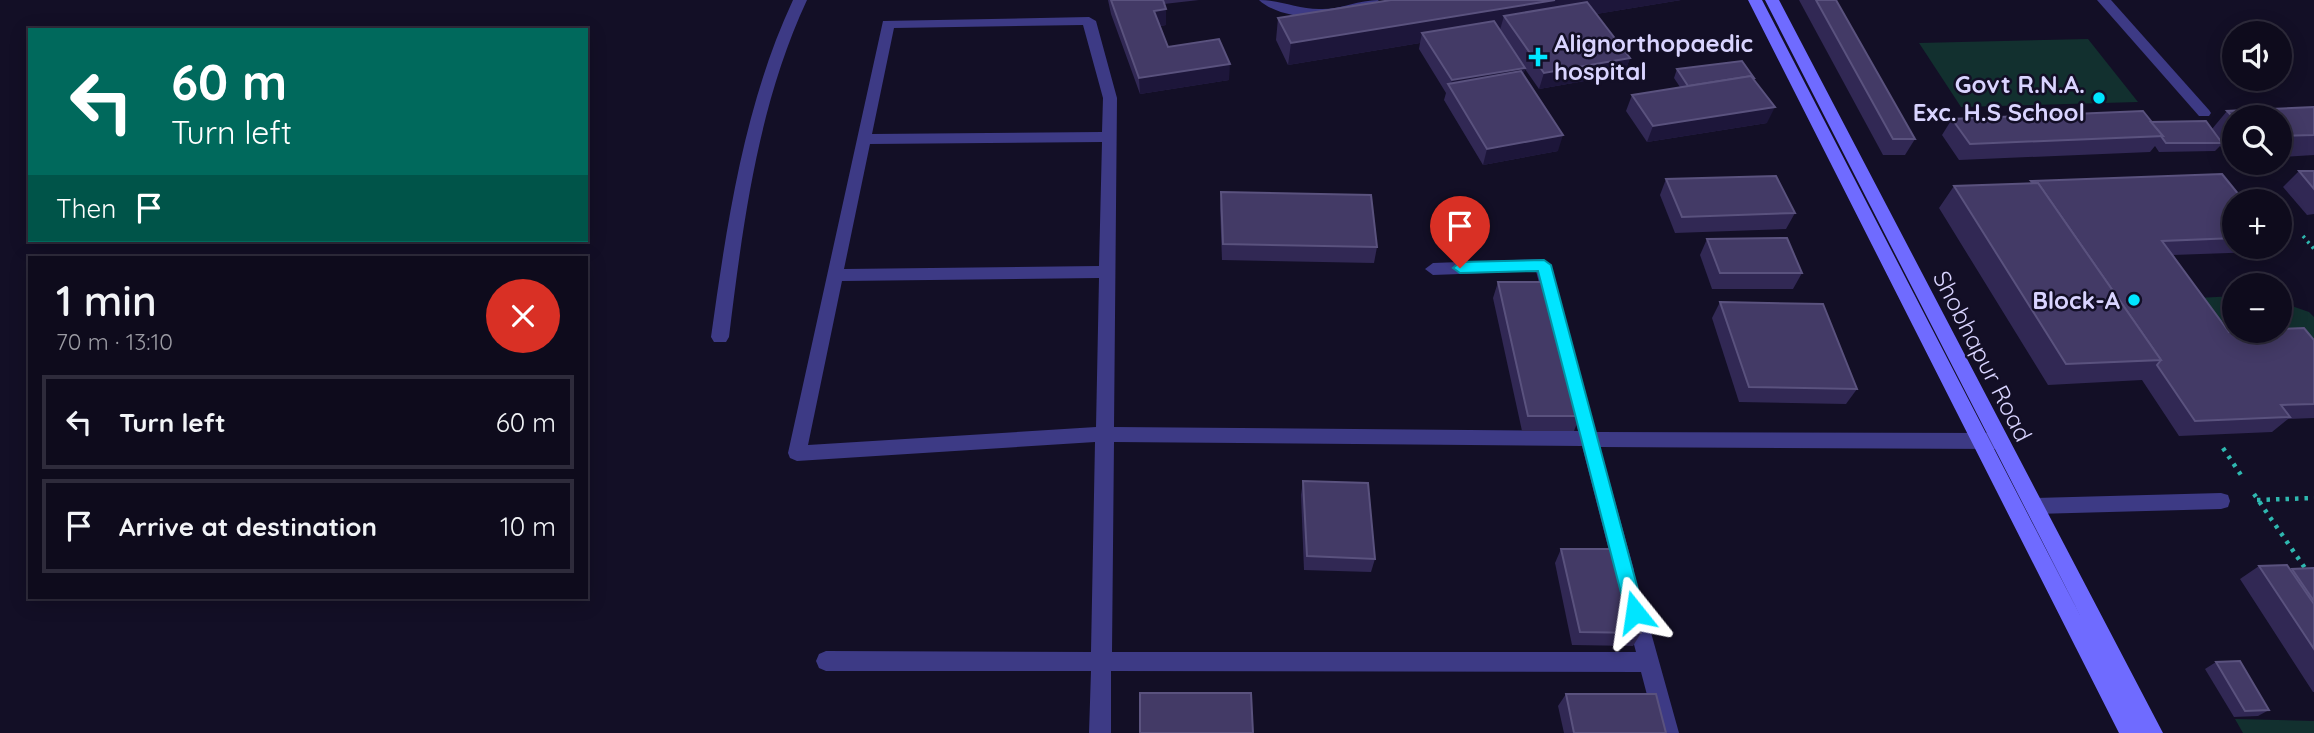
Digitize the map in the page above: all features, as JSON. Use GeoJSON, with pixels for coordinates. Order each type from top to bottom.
{"type":"FeatureCollection","features":[{"type":"Feature","properties":{"kind":"main road","name":"Shobhapur Road"},"geometry":{"type":"LineString","coordinates":[[1755,0],[1989,441],[2035,506],[2152,733]]}},
{"type":"Feature","properties":{"kind":"main road","name":"Shobhapur Road"},"geometry":{"type":"LineString","coordinates":[[1772,0],[2130,733]]}},
{"type":"Feature","properties":{"kind":"street"},"geometry":{"type":"LineString","coordinates":[[720,337],[736,214],[778,47],[800,0]]}},
{"type":"Feature","properties":{"kind":"street"},"geometry":{"type":"LineString","coordinates":[[1266,0],[1282,8],[1306,13],[1332,13],[1356,9],[1372,0]]}},
{"type":"Feature","properties":{"kind":"street"},"geometry":{"type":"LineString","coordinates":[[2104,0],[2204,113]]}},
{"type":"Feature","properties":{"kind":"street"},"geometry":{"type":"LineString","coordinates":[[1100,733],[1105,434],[1109,136],[1110,98],[1089,21],[888,24],[797,453],[1105,434],[1989,441]]}},
{"type":"Feature","properties":{"kind":"street"},"geometry":{"type":"LineString","coordinates":[[864,139],[1109,136]]}},
{"type":"Feature","properties":{"kind":"street"},"geometry":{"type":"LineString","coordinates":[[1433,269],[1544,265],[1668,733]]}},
{"type":"Feature","properties":{"kind":"street"},"geometry":{"type":"LineString","coordinates":[[835,275],[1107,272]]}},
{"type":"Feature","properties":{"kind":"street"},"geometry":{"type":"LineString","coordinates":[[2035,506],[2221,501]]}},
{"type":"Feature","properties":{"kind":"street"},"geometry":{"type":"LineString","coordinates":[[826,661],[1648,662]]}},
{"type":"Feature","properties":{"kind":"path"},"geometry":{"type":"LineString","coordinates":[[2303,236],[2314,249]]}},
{"type":"Feature","properties":{"kind":"path"},"geometry":{"type":"LineString","coordinates":[[2221,501],[2314,498]]}},
{"type":"Feature","properties":{"kind":"path"},"geometry":{"type":"LineString","coordinates":[[2258,500],[2307,571]]}},
{"type":"Feature","properties":{"kind":"green space"},"geometry":{"type":"Polygon","coordinates":[[[2088,39],[2138,102],[1961,107],[1919,43],[2088,39]]]}},
{"type":"Feature","properties":{"kind":"green space"},"geometry":{"type":"Polygon","coordinates":[[[2222,297],[2222,343],[2292,343],[2292,306],[2309,312],[2314,317],[2314,359],[2213,347],[2179,299],[2222,297]]]}},
{"type":"Feature","properties":{"kind":"green space"},"geometry":{"type":"Polygon","coordinates":[[[2235,719],[2314,721],[2314,733],[2243,733],[2235,719]]]}},
{"type":"Feature","properties":{"kind":"building"},"geometry":{"type":"Polygon","coordinates":[[[1111,0],[1163,0],[1166,9],[1154,11],[1168,47],[1219,39],[1230,64],[1139,78],[1111,0]]]}},
{"type":"Feature","properties":{"kind":"building"},"geometry":{"type":"Polygon","coordinates":[[[1391,0],[1555,0],[1291,43],[1278,18],[1391,0]]]}},
{"type":"Feature","properties":{"kind":"building"},"geometry":{"type":"Polygon","coordinates":[[[1816,0],[1836,0],[1915,139],[1893,139],[1816,0]]]}},
{"type":"Feature","properties":{"kind":"building"},"geometry":{"type":"Polygon","coordinates":[[[1587,2],[1630,58],[1544,73],[1504,16],[1587,2]]]}},
{"type":"Feature","properties":{"kind":"building"},"geometry":{"type":"Polygon","coordinates":[[[1494,21],[1525,68],[1452,80],[1422,33],[1494,21]]]}},
{"type":"Feature","properties":{"kind":"building"},"geometry":{"type":"Polygon","coordinates":[[[1742,61],[1754,78],[1751,76],[1688,86],[1677,69],[1742,61]]]}},
{"type":"Feature","properties":{"kind":"building"},"geometry":{"type":"Polygon","coordinates":[[[1521,71],[1563,135],[1487,149],[1448,84],[1521,71]]]}},
{"type":"Feature","properties":{"kind":"building"},"geometry":{"type":"Polygon","coordinates":[[[1751,76],[1775,107],[1653,126],[1632,95],[1751,76]]]}},
{"type":"Feature","properties":{"kind":"building"},"geometry":{"type":"Polygon","coordinates":[[[2314,107],[2314,135],[2292,136],[2292,108],[2314,107]]]}},
{"type":"Feature","properties":{"kind":"building"},"geometry":{"type":"Polygon","coordinates":[[[2143,111],[2163,136],[1970,144],[1952,119],[2143,111]]]}},
{"type":"Feature","properties":{"kind":"building"},"geometry":{"type":"Polygon","coordinates":[[[2206,121],[2222,143],[2166,143],[2151,122],[2206,121]]]}},
{"type":"Feature","properties":{"kind":"building"},"geometry":{"type":"Polygon","coordinates":[[[2299,171],[2314,171],[2314,189],[2299,171]]]}},
{"type":"Feature","properties":{"kind":"building","name":"Block-A"},"geometry":{"type":"Polygon","coordinates":[[[2222,174],[2234,189],[2222,189],[2222,239],[2162,241],[2222,322],[2222,343],[2292,343],[2292,328],[2304,328],[2314,340],[2314,404],[2281,405],[2290,417],[2195,421],[2157,365],[2161,360],[2038,183],[2031,181],[2222,174]]]}},
{"type":"Feature","properties":{"kind":"building"},"geometry":{"type":"Polygon","coordinates":[[[1776,176],[1795,213],[1682,217],[1666,179],[1776,176]]]}},
{"type":"Feature","properties":{"kind":"building"},"geometry":{"type":"Polygon","coordinates":[[[2038,183],[2161,360],[2066,364],[1954,186],[2038,183]]]}},
{"type":"Feature","properties":{"kind":"building"},"geometry":{"type":"Polygon","coordinates":[[[1221,192],[1371,195],[1377,247],[1223,244],[1221,192]]]}},
{"type":"Feature","properties":{"kind":"building"},"geometry":{"type":"Polygon","coordinates":[[[1787,238],[1802,273],[1720,273],[1707,239],[1787,238]]]}},
{"type":"Feature","properties":{"kind":"building"},"geometry":{"type":"Polygon","coordinates":[[[1498,282],[1547,282],[1580,416],[1528,416],[1498,282]]]}},
{"type":"Feature","properties":{"kind":"building"},"geometry":{"type":"Polygon","coordinates":[[[1720,302],[1823,304],[1857,389],[1749,387],[1720,302]]]}},
{"type":"Feature","properties":{"kind":"building"},"geometry":{"type":"Polygon","coordinates":[[[1303,481],[1368,483],[1375,559],[1307,556],[1303,481]]]}},
{"type":"Feature","properties":{"kind":"building"},"geometry":{"type":"Polygon","coordinates":[[[1561,549],[1620,549],[1641,633],[1580,632],[1561,549]]]}},
{"type":"Feature","properties":{"kind":"building"},"geometry":{"type":"Polygon","coordinates":[[[2287,565],[2314,604],[2314,649],[2259,566],[2287,565]]]}},
{"type":"Feature","properties":{"kind":"building"},"geometry":{"type":"Polygon","coordinates":[[[2314,568],[2314,601],[2292,569],[2314,568]]]}},
{"type":"Feature","properties":{"kind":"building"},"geometry":{"type":"Polygon","coordinates":[[[2240,661],[2269,710],[2245,711],[2216,662],[2240,661]]]}},
{"type":"Feature","properties":{"kind":"building"},"geometry":{"type":"Polygon","coordinates":[[[1140,693],[1251,693],[1253,733],[1140,733],[1140,693]]]}},
{"type":"Feature","properties":{"kind":"building"},"geometry":{"type":"Polygon","coordinates":[[[1566,694],[1656,694],[1666,733],[1574,733],[1566,694]]]}},
{"type":"Feature","properties":{"kind":"place","name":"Alignorthopaedic hospital"},"geometry":{"type":"Point","coordinates":[1538,57]}},
{"type":"Feature","properties":{"kind":"place","name":"Govt R.N.A. Exc. H.S School"},"geometry":{"type":"Point","coordinates":[2099,98]}},
{"type":"Feature","properties":{"kind":"place","name":"Block-A"},"geometry":{"type":"Point","coordinates":[2134,300]}},
{"type":"Feature","properties":{"kind":"route"},"geometry":{"type":"LineString","coordinates":[[1460,268],[1544,265],[1635,612]]}}]}
